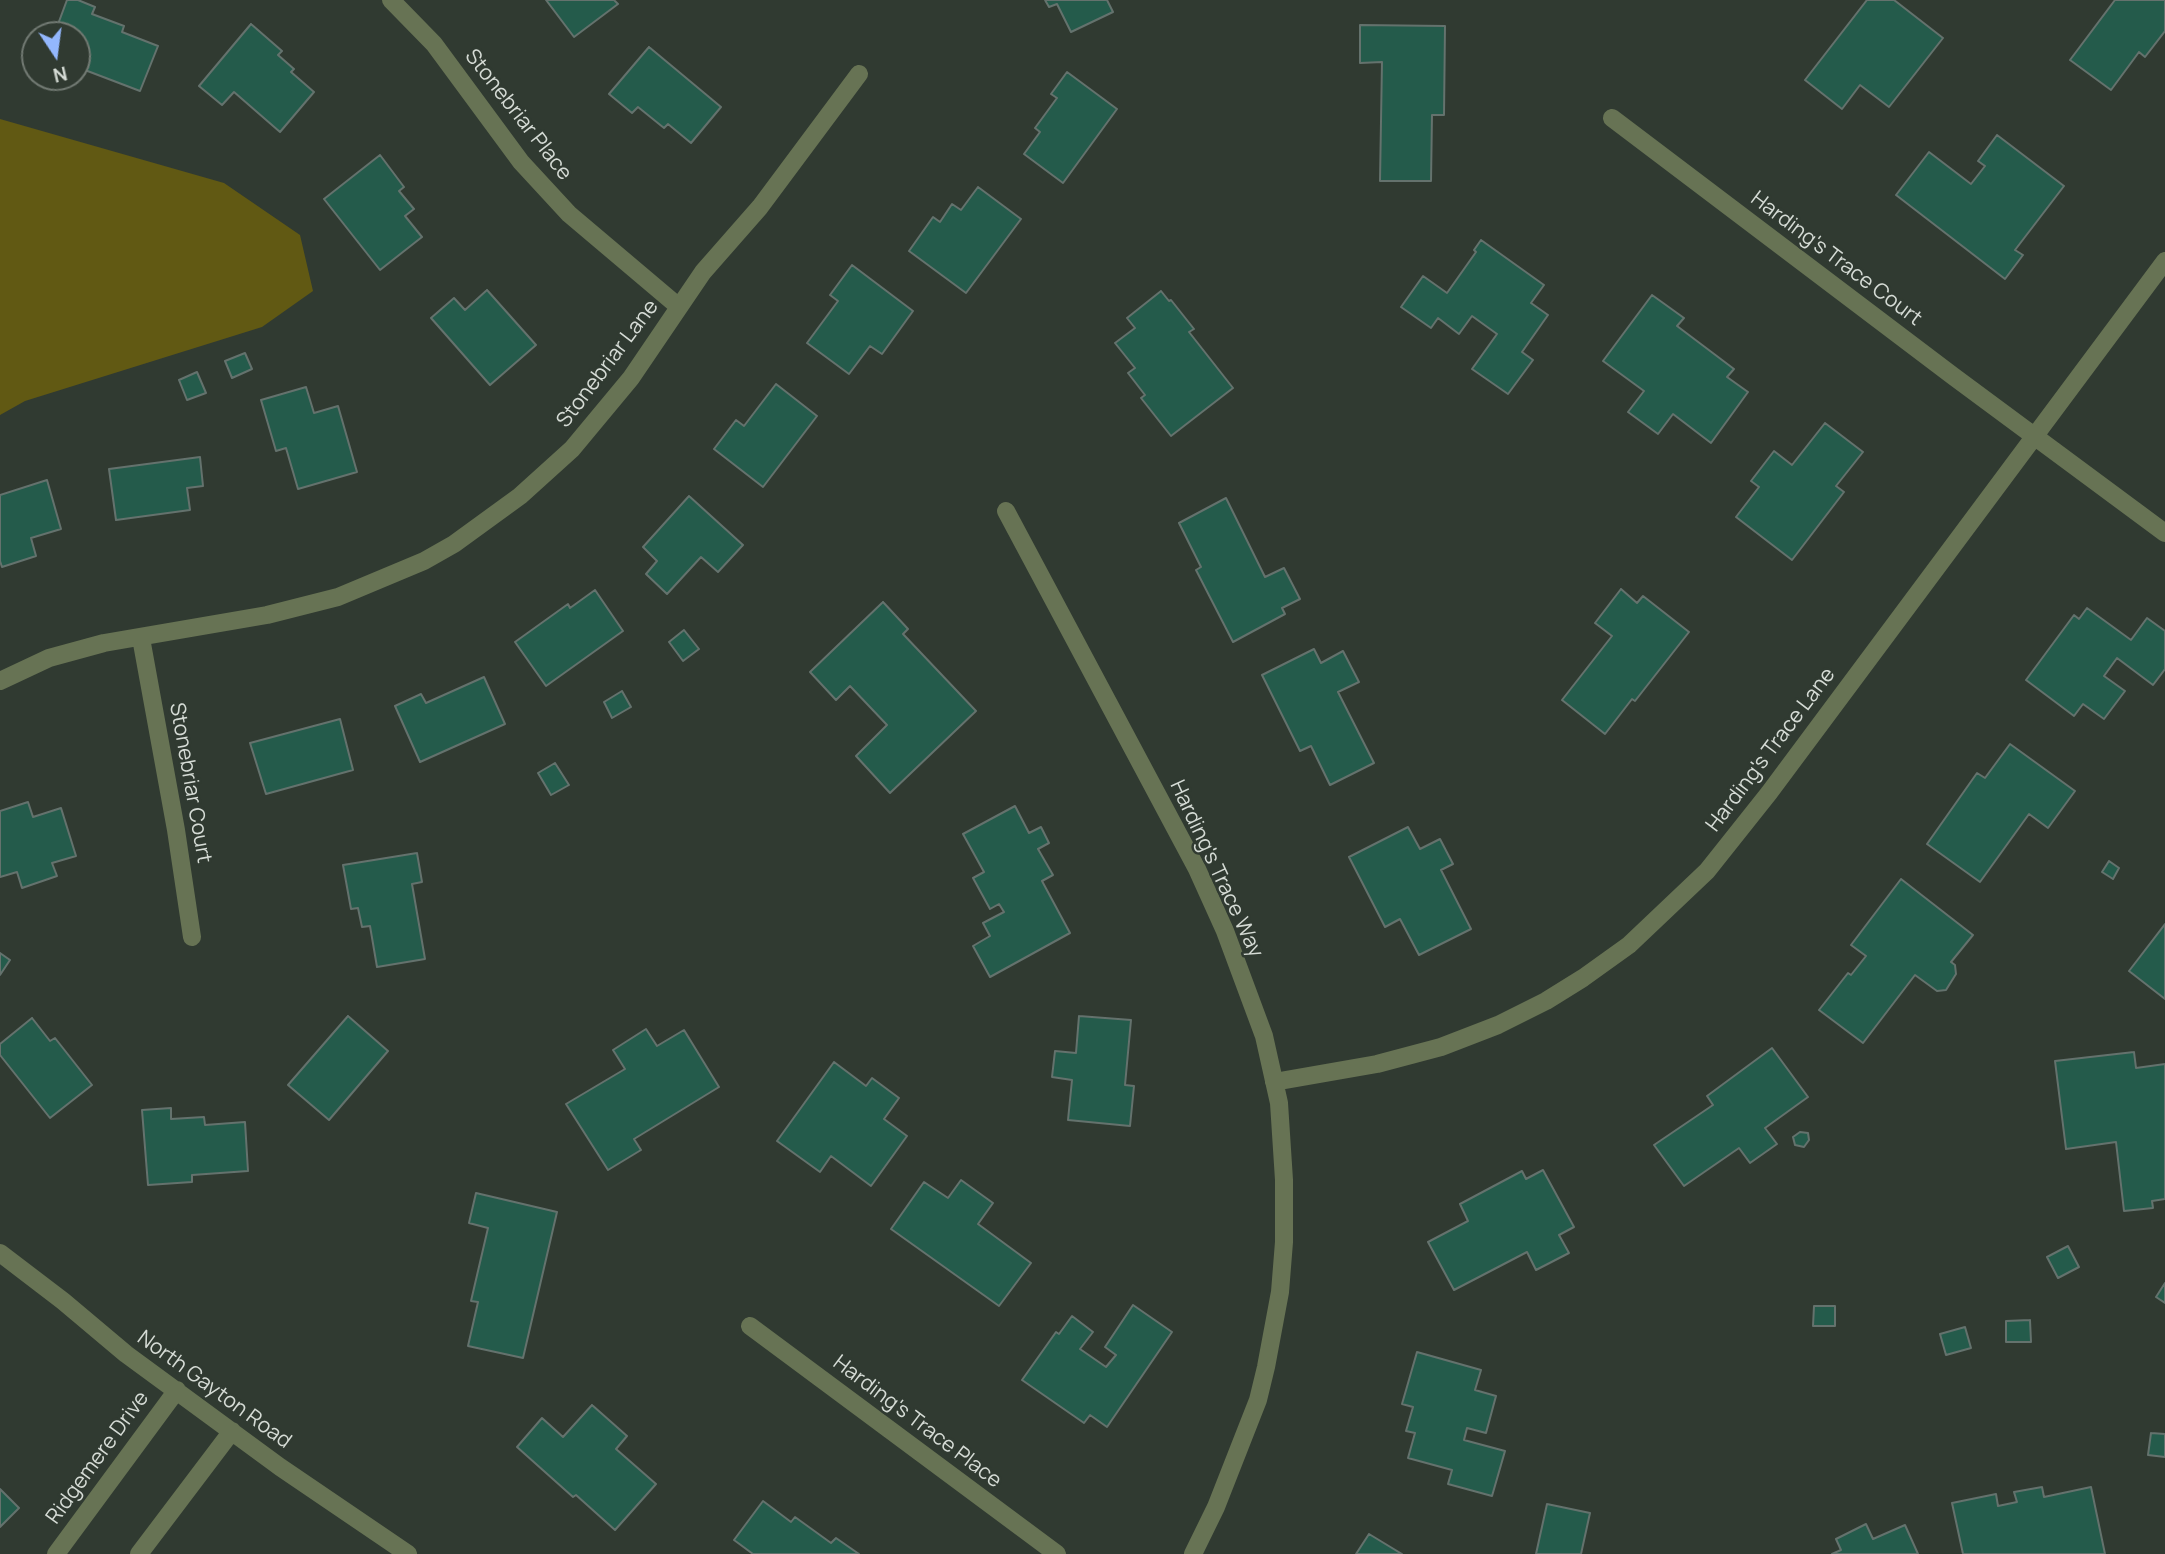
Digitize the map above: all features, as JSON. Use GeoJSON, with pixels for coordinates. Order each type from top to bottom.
{"type":"FeatureCollection","features":[{"type":"Feature","properties":{"kind":"street","name":"Stonebriar Place"},"geometry":{"type":"LineString","coordinates":[[391,0],[434,44],[529,171],[569,214],[679,307]]}},
{"type":"Feature","properties":{"kind":"street","name":"Stonebriar Lane"},"geometry":{"type":"LineString","coordinates":[[0,681],[49,658],[104,643],[267,615],[338,597],[424,561],[454,544],[520,496],[572,449],[631,378],[703,272],[760,207],[859,74]]}},
{"type":"Feature","properties":{"kind":"street","name":"Harding's Trace Court"},"geometry":{"type":"LineString","coordinates":[[1612,118],[2165,533]]}},
{"type":"Feature","properties":{"kind":"street","name":"Harding's Trace Lane"},"geometry":{"type":"LineString","coordinates":[[1274,1082],[1377,1064],[1441,1047],[1498,1026],[1546,1001],[1629,945],[1707,871],[1761,803],[2165,261]]}},
{"type":"Feature","properties":{"kind":"street","name":"Harding's Trace Way"},"geometry":{"type":"LineString","coordinates":[[1006,511],[1214,906],[1264,1036],[1279,1102],[1284,1180],[1284,1242],[1280,1292],[1266,1367],[1258,1400],[1216,1507],[1193,1554]]}},
{"type":"Feature","properties":{"kind":"street","name":"Stonebriar Court"},"geometry":{"type":"LineString","coordinates":[[141,638],[176,830],[192,937]]}},
{"type":"Feature","properties":{"kind":"street","name":"North Gayton Road"},"geometry":{"type":"LineString","coordinates":[[0,1253],[127,1354],[280,1467],[408,1554]]}},
{"type":"Feature","properties":{"kind":"street","name":"Harding's Trace Place"},"geometry":{"type":"LineString","coordinates":[[750,1326],[1057,1554]]}},
{"type":"Feature","properties":{"kind":"street","name":"Ridgemere Drive"},"geometry":{"type":"LineString","coordinates":[[57,1554],[177,1390]]}},
{"type":"Feature","properties":{"kind":"street"},"geometry":{"type":"LineString","coordinates":[[139,1554],[232,1431]]}},
{"type":"Feature","properties":{"kind":"shaded area"},"geometry":{"type":"Polygon","coordinates":[[[0,119],[224,183],[300,235],[313,291],[262,327],[25,401],[0,415],[0,119]]]}},
{"type":"Feature","properties":{"kind":"building"},"geometry":{"type":"Polygon","coordinates":[[[67,0],[78,0],[95,7],[92,14],[124,26],[122,32],[158,46],[140,91],[91,72],[91,21],[59,21],[67,0]]]}},
{"type":"Feature","properties":{"kind":"building"},"geometry":{"type":"Polygon","coordinates":[[[546,0],[614,0],[618,4],[574,37],[546,0]]]}},
{"type":"Feature","properties":{"kind":"building"},"geometry":{"type":"Polygon","coordinates":[[[1045,0],[1107,0],[1113,12],[1071,32],[1057,4],[1049,7],[1045,0]]]}},
{"type":"Feature","properties":{"kind":"building"},"geometry":{"type":"Polygon","coordinates":[[[1867,0],[1894,0],[1943,38],[1889,107],[1860,85],[1842,109],[1805,80],[1867,0]]]}},
{"type":"Feature","properties":{"kind":"building"},"geometry":{"type":"Polygon","coordinates":[[[2115,0],[2165,0],[2165,31],[2145,57],[2139,52],[2111,90],[2070,60],[2115,0]]]}},
{"type":"Feature","properties":{"kind":"building"},"geometry":{"type":"Polygon","coordinates":[[[251,24],[282,51],[278,55],[294,69],[291,72],[314,92],[280,132],[234,92],[222,105],[199,86],[251,24]]]}},
{"type":"Feature","properties":{"kind":"building"},"geometry":{"type":"Polygon","coordinates":[[[1360,25],[1445,26],[1444,115],[1432,115],[1431,181],[1380,181],[1382,62],[1360,63],[1360,25]]]}},
{"type":"Feature","properties":{"kind":"building"},"geometry":{"type":"Polygon","coordinates":[[[649,47],[721,107],[691,143],[668,124],[664,128],[638,107],[632,113],[609,94],[649,47]]]}},
{"type":"Feature","properties":{"kind":"building"},"geometry":{"type":"Polygon","coordinates":[[[1067,72],[1117,109],[1063,183],[1024,154],[1040,132],[1035,128],[1057,98],[1051,94],[1067,72]]]}},
{"type":"Feature","properties":{"kind":"building"},"geometry":{"type":"Polygon","coordinates":[[[1997,135],[2064,186],[2015,250],[2023,255],[2005,279],[1896,195],[1929,152],[1971,184],[1985,166],[1978,161],[1997,135]]]}},
{"type":"Feature","properties":{"kind":"building"},"geometry":{"type":"Polygon","coordinates":[[[380,155],[404,187],[399,191],[414,209],[405,216],[422,237],[380,270],[324,199],[380,155]]]}},
{"type":"Feature","properties":{"kind":"building"},"geometry":{"type":"Polygon","coordinates":[[[978,187],[1021,219],[966,293],[909,251],[933,217],[940,222],[952,204],[961,210],[978,187]]]}},
{"type":"Feature","properties":{"kind":"building"},"geometry":{"type":"Polygon","coordinates":[[[1481,240],[1544,285],[1531,303],[1548,315],[1522,352],[1533,360],[1508,394],[1472,369],[1497,334],[1472,316],[1459,334],[1438,318],[1431,328],[1401,307],[1423,276],[1447,293],[1476,252],[1474,250],[1481,240]]]}},
{"type":"Feature","properties":{"kind":"building"},"geometry":{"type":"Polygon","coordinates":[[[852,265],[913,311],[882,354],[870,346],[849,374],[807,343],[838,301],[830,295],[852,265]]]}},
{"type":"Feature","properties":{"kind":"building"},"geometry":{"type":"Polygon","coordinates":[[[487,290],[536,345],[490,385],[431,318],[454,298],[465,310],[487,290]]]}},
{"type":"Feature","properties":{"kind":"building"},"geometry":{"type":"Polygon","coordinates":[[[1161,291],[1194,329],[1189,332],[1233,388],[1171,436],[1141,398],[1145,395],[1128,373],[1135,368],[1115,343],[1135,328],[1127,318],[1161,291]]]}},
{"type":"Feature","properties":{"kind":"building"},"geometry":{"type":"Polygon","coordinates":[[[1652,295],[1684,318],[1677,326],[1734,369],[1727,377],[1748,392],[1711,443],[1673,414],[1658,434],[1628,412],[1644,391],[1603,361],[1652,295]]]}},
{"type":"Feature","properties":{"kind":"building"},"geometry":{"type":"Polygon","coordinates":[[[245,353],[252,369],[232,378],[225,361],[245,353]]]}},
{"type":"Feature","properties":{"kind":"building"},"geometry":{"type":"Polygon","coordinates":[[[197,372],[206,393],[187,400],[179,380],[197,372]]]}},
{"type":"Feature","properties":{"kind":"building"},"geometry":{"type":"Polygon","coordinates":[[[776,384],[817,416],[763,487],[714,449],[736,420],[744,426],[776,384]]]}},
{"type":"Feature","properties":{"kind":"building"},"geometry":{"type":"Polygon","coordinates":[[[306,387],[314,413],[338,406],[357,472],[298,489],[286,448],[276,451],[261,400],[306,387]]]}},
{"type":"Feature","properties":{"kind":"building"},"geometry":{"type":"Polygon","coordinates":[[[1825,423],[1863,452],[1836,486],[1844,492],[1792,560],[1736,517],[1759,487],[1751,481],[1774,451],[1792,465],[1825,423]]]}},
{"type":"Feature","properties":{"kind":"building"},"geometry":{"type":"Polygon","coordinates":[[[200,457],[203,486],[187,488],[190,510],[116,520],[109,469],[200,457]]]}},
{"type":"Feature","properties":{"kind":"building"},"geometry":{"type":"Polygon","coordinates":[[[47,480],[61,529],[31,538],[36,556],[2,567],[0,495],[47,480]]]}},
{"type":"Feature","properties":{"kind":"building"},"geometry":{"type":"Polygon","coordinates":[[[689,496],[743,545],[718,572],[701,557],[667,594],[646,574],[657,561],[643,547],[689,496]]]}},
{"type":"Feature","properties":{"kind":"building"},"geometry":{"type":"Polygon","coordinates":[[[1226,498],[1265,577],[1284,568],[1300,599],[1282,608],[1285,614],[1233,642],[1196,570],[1201,567],[1179,523],[1226,498]]]}},
{"type":"Feature","properties":{"kind":"building"},"geometry":{"type":"Polygon","coordinates":[[[1621,589],[1637,603],[1643,596],[1689,632],[1635,701],[1632,699],[1605,734],[1562,700],[1612,636],[1595,623],[1621,589]]]}},
{"type":"Feature","properties":{"kind":"building"},"geometry":{"type":"Polygon","coordinates":[[[595,590],[623,631],[546,686],[515,642],[568,604],[570,608],[595,590]]]}},
{"type":"Feature","properties":{"kind":"building"},"geometry":{"type":"Polygon","coordinates":[[[883,602],[908,629],[903,634],[976,711],[890,793],[856,756],[887,725],[850,686],[836,700],[810,672],[883,602]]]}},
{"type":"Feature","properties":{"kind":"building"},"geometry":{"type":"Polygon","coordinates":[[[2087,608],[2131,640],[2147,618],[2165,631],[2165,669],[2153,685],[2117,658],[2104,676],[2125,691],[2104,719],[2083,704],[2074,716],[2026,680],[2074,615],[2079,619],[2087,608]]]}},
{"type":"Feature","properties":{"kind":"building"},"geometry":{"type":"Polygon","coordinates":[[[684,630],[699,649],[683,661],[669,642],[684,630]]]}},
{"type":"Feature","properties":{"kind":"building"},"geometry":{"type":"Polygon","coordinates":[[[1314,649],[1321,663],[1343,651],[1359,682],[1338,692],[1374,763],[1330,785],[1311,746],[1300,751],[1262,675],[1314,649]]]}},
{"type":"Feature","properties":{"kind":"building"},"geometry":{"type":"Polygon","coordinates":[[[484,677],[505,724],[420,762],[395,706],[421,694],[426,703],[484,677]]]}},
{"type":"Feature","properties":{"kind":"building"},"geometry":{"type":"Polygon","coordinates":[[[622,691],[631,707],[612,718],[604,702],[622,691]]]}},
{"type":"Feature","properties":{"kind":"building"},"geometry":{"type":"Polygon","coordinates":[[[340,719],[353,770],[266,794],[250,743],[340,719]]]}},
{"type":"Feature","properties":{"kind":"building"},"geometry":{"type":"Polygon","coordinates":[[[2010,744],[2075,791],[2048,828],[2029,814],[1980,882],[1927,844],[1977,773],[1985,778],[2010,744]]]}},
{"type":"Feature","properties":{"kind":"building"},"geometry":{"type":"Polygon","coordinates":[[[555,763],[569,785],[551,795],[538,773],[555,763]]]}},
{"type":"Feature","properties":{"kind":"building"},"geometry":{"type":"Polygon","coordinates":[[[28,802],[33,817],[61,808],[76,856],[52,863],[57,876],[22,888],[17,872],[0,877],[0,811],[28,802]]]}},
{"type":"Feature","properties":{"kind":"building"},"geometry":{"type":"Polygon","coordinates":[[[1015,806],[1029,833],[1041,827],[1049,843],[1038,849],[1053,875],[1042,881],[1070,933],[990,977],[973,946],[990,936],[983,923],[1004,912],[999,904],[990,909],[973,878],[984,872],[963,834],[1015,806]]]}},
{"type":"Feature","properties":{"kind":"building"},"geometry":{"type":"Polygon","coordinates":[[[1408,827],[1420,849],[1440,839],[1453,864],[1441,870],[1471,929],[1419,955],[1400,919],[1385,927],[1349,857],[1408,827]]]}},
{"type":"Feature","properties":{"kind":"building"},"geometry":{"type":"Polygon","coordinates":[[[417,853],[422,882],[412,884],[425,959],[377,967],[370,926],[362,927],[358,908],[351,909],[343,865],[417,853]]]}},
{"type":"Feature","properties":{"kind":"building"},"geometry":{"type":"Polygon","coordinates":[[[2109,861],[2119,868],[2113,879],[2102,872],[2109,861]]]}},
{"type":"Feature","properties":{"kind":"building"},"geometry":{"type":"Polygon","coordinates":[[[1901,879],[1973,935],[1951,962],[1955,965],[1956,974],[1946,990],[1937,991],[1915,975],[1863,1043],[1819,1010],[1848,973],[1851,975],[1866,956],[1851,945],[1901,879]]]}},
{"type":"Feature","properties":{"kind":"building"},"geometry":{"type":"Polygon","coordinates":[[[2165,924],[2165,999],[2129,971],[2165,924]]]}},
{"type":"Feature","properties":{"kind":"building"},"geometry":{"type":"Polygon","coordinates":[[[0,953],[10,960],[0,975],[0,953]]]}},
{"type":"Feature","properties":{"kind":"building"},"geometry":{"type":"Polygon","coordinates":[[[348,1016],[388,1051],[329,1120],[288,1085],[348,1016]]]}},
{"type":"Feature","properties":{"kind":"building"},"geometry":{"type":"Polygon","coordinates":[[[1079,1016],[1131,1020],[1125,1085],[1134,1086],[1130,1126],[1068,1120],[1072,1080],[1052,1077],[1055,1051],[1076,1053],[1079,1016]]]}},
{"type":"Feature","properties":{"kind":"building"},"geometry":{"type":"Polygon","coordinates":[[[32,1018],[50,1041],[55,1038],[92,1085],[50,1118],[0,1055],[0,1044],[32,1018]]]}},
{"type":"Feature","properties":{"kind":"building"},"geometry":{"type":"Polygon","coordinates":[[[646,1029],[657,1046],[684,1030],[719,1087],[634,1139],[641,1150],[608,1170],[566,1104],[625,1069],[613,1050],[646,1029]]]}},
{"type":"Feature","properties":{"kind":"building"},"geometry":{"type":"Polygon","coordinates":[[[1772,1048],[1808,1097],[1765,1128],[1777,1144],[1750,1163],[1739,1148],[1684,1186],[1654,1145],[1713,1105],[1707,1096],[1772,1048]]]}},
{"type":"Feature","properties":{"kind":"building"},"geometry":{"type":"Polygon","coordinates":[[[2134,1052],[2136,1068],[2165,1064],[2165,1199],[2152,1201],[2153,1208],[2124,1211],[2116,1142],[2066,1149],[2055,1061],[2134,1052]]]}},
{"type":"Feature","properties":{"kind":"building"},"geometry":{"type":"Polygon","coordinates":[[[834,1062],[866,1086],[872,1078],[899,1098],[884,1119],[907,1136],[871,1186],[831,1156],[820,1172],[777,1141],[834,1062]]]}},
{"type":"Feature","properties":{"kind":"building"},"geometry":{"type":"Polygon","coordinates":[[[171,1108],[171,1119],[204,1117],[205,1125],[245,1122],[248,1171],[192,1175],[192,1182],[148,1185],[142,1110],[171,1108]]]}},
{"type":"Feature","properties":{"kind":"building"},"geometry":{"type":"Polygon","coordinates":[[[1800,1132],[1808,1133],[1809,1140],[1804,1147],[1795,1145],[1793,1137],[1800,1132]]]}},
{"type":"Feature","properties":{"kind":"building"},"geometry":{"type":"Polygon","coordinates":[[[1543,1170],[1574,1227],[1559,1235],[1569,1253],[1536,1270],[1527,1252],[1454,1290],[1428,1242],[1468,1221],[1460,1204],[1522,1171],[1526,1179],[1543,1170]]]}},
{"type":"Feature","properties":{"kind":"building"},"geometry":{"type":"Polygon","coordinates":[[[961,1180],[993,1203],[978,1224],[1031,1263],[999,1306],[891,1229],[924,1182],[948,1198],[961,1180]]]}},
{"type":"Feature","properties":{"kind":"building"},"geometry":{"type":"Polygon","coordinates":[[[476,1193],[557,1212],[523,1358],[468,1346],[478,1302],[471,1301],[488,1228],[469,1223],[476,1193]]]}},
{"type":"Feature","properties":{"kind":"building"},"geometry":{"type":"Polygon","coordinates":[[[2068,1246],[2079,1267],[2058,1278],[2047,1257],[2068,1246]]]}},
{"type":"Feature","properties":{"kind":"building"},"geometry":{"type":"Polygon","coordinates":[[[2165,1283],[2165,1303],[2156,1297],[2165,1283]]]}},
{"type":"Feature","properties":{"kind":"building"},"geometry":{"type":"Polygon","coordinates":[[[1133,1305],[1172,1332],[1107,1427],[1090,1415],[1084,1423],[1022,1380],[1056,1332],[1059,1334],[1072,1316],[1093,1332],[1080,1349],[1106,1367],[1116,1355],[1105,1347],[1133,1305]]]}},
{"type":"Feature","properties":{"kind":"building"},"geometry":{"type":"Polygon","coordinates":[[[1814,1306],[1835,1306],[1835,1326],[1813,1326],[1814,1306]]]}},
{"type":"Feature","properties":{"kind":"building"},"geometry":{"type":"Polygon","coordinates":[[[2030,1320],[2031,1342],[2006,1342],[2006,1321],[2030,1320]]]}},
{"type":"Feature","properties":{"kind":"building"},"geometry":{"type":"Polygon","coordinates":[[[1965,1327],[1971,1348],[1946,1355],[1940,1334],[1965,1327]]]}},
{"type":"Feature","properties":{"kind":"building"},"geometry":{"type":"Polygon","coordinates":[[[1417,1352],[1481,1370],[1475,1390],[1496,1396],[1486,1433],[1467,1428],[1464,1440],[1505,1451],[1492,1496],[1448,1484],[1452,1470],[1408,1458],[1415,1433],[1406,1431],[1413,1407],[1402,1404],[1417,1352]]]}},
{"type":"Feature","properties":{"kind":"building"},"geometry":{"type":"Polygon","coordinates":[[[592,1405],[627,1436],[616,1449],[656,1484],[615,1530],[517,1447],[542,1418],[563,1437],[592,1405]]]}},
{"type":"Feature","properties":{"kind":"building"},"geometry":{"type":"Polygon","coordinates":[[[2151,1433],[2165,1434],[2165,1457],[2148,1455],[2151,1433]]]}},
{"type":"Feature","properties":{"kind":"building"},"geometry":{"type":"Polygon","coordinates":[[[2042,1487],[2044,1497],[2091,1487],[2105,1554],[1963,1554],[1952,1503],[1996,1494],[1998,1506],[2017,1502],[2014,1492],[2042,1487]]]}},
{"type":"Feature","properties":{"kind":"building"},"geometry":{"type":"Polygon","coordinates":[[[0,1489],[19,1508],[0,1527],[0,1489]]]}},
{"type":"Feature","properties":{"kind":"building"},"geometry":{"type":"Polygon","coordinates":[[[763,1501],[791,1522],[795,1517],[831,1543],[836,1538],[859,1554],[753,1554],[734,1540],[763,1501]]]}},
{"type":"Feature","properties":{"kind":"building"},"geometry":{"type":"Polygon","coordinates":[[[1547,1504],[1590,1513],[1581,1554],[1536,1554],[1547,1504]]]}},
{"type":"Feature","properties":{"kind":"building"},"geometry":{"type":"Polygon","coordinates":[[[1866,1524],[1873,1539],[1905,1525],[1918,1554],[1832,1554],[1841,1550],[1836,1539],[1866,1524]]]}},
{"type":"Feature","properties":{"kind":"building"},"geometry":{"type":"Polygon","coordinates":[[[1369,1534],[1402,1554],[1356,1554],[1369,1534]]]}}]}
